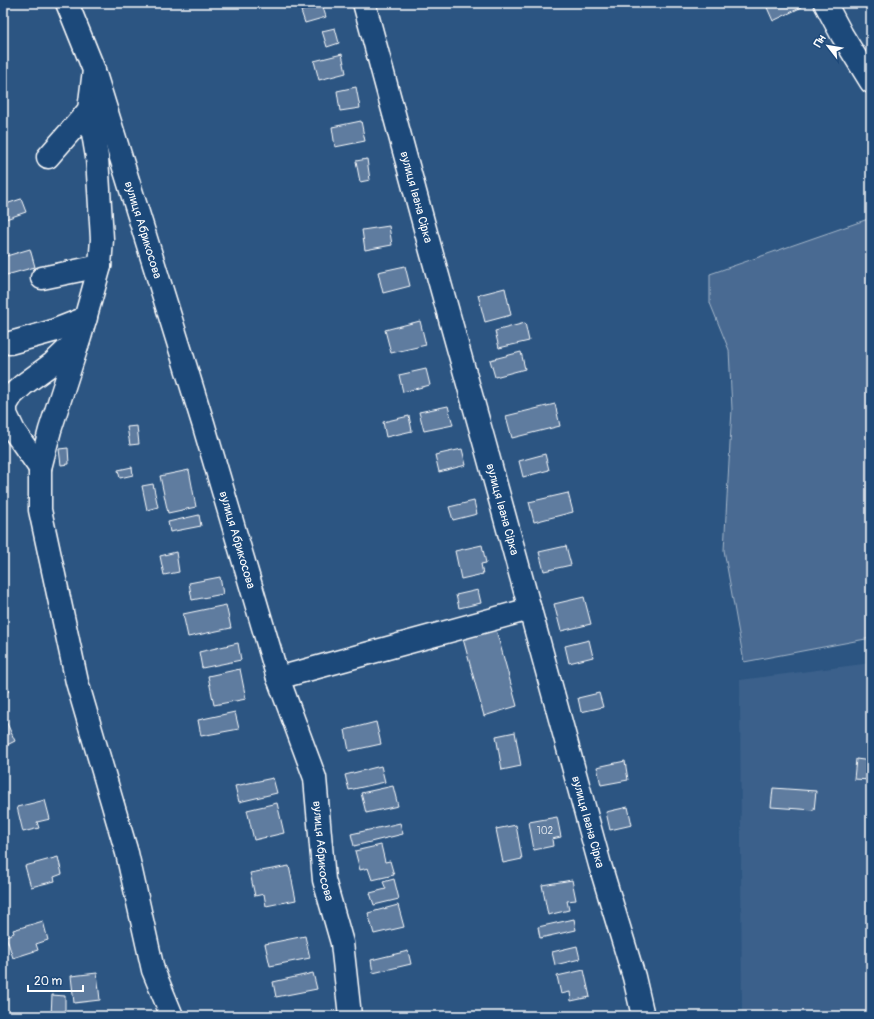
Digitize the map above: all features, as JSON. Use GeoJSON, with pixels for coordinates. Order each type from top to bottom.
{"type":"FeatureCollection","features":[{"type":"Feature","properties":{"kind":"street","name":"вулиця Абрикосова"},"geometry":{"type":"LineString","coordinates":[[67,3],[94,70],[203,423],[278,678],[315,778],[324,880],[342,942],[350,1016]]}},
{"type":"Feature","properties":{"kind":"street","name":"вулиця Івана Сірка"},"geometry":{"type":"LineString","coordinates":[[364,3],[600,865],[634,977],[643,1016]]}},
{"type":"Feature","properties":{"kind":"street"},"geometry":{"type":"LineString","coordinates":[[825,3],[842,35],[871,82]]}},
{"type":"Feature","properties":{"kind":"street","name":"вулиця Абрикосова"},"geometry":{"type":"LineString","coordinates":[[94,70],[89,110],[97,157],[102,239],[100,266],[83,327],[50,430],[40,468],[40,510],[77,682],[127,853],[153,970],[172,1016]]}},
{"type":"Feature","properties":{"kind":"street"},"geometry":{"type":"LineString","coordinates":[[48,157],[89,110]]}},
{"type":"Feature","properties":{"kind":"street"},"geometry":{"type":"LineString","coordinates":[[42,278],[100,266]]}},
{"type":"Feature","properties":{"kind":"street"},"geometry":{"type":"LineString","coordinates":[[10,343],[53,331],[83,327]]}},
{"type":"Feature","properties":{"kind":"street"},"geometry":{"type":"LineString","coordinates":[[40,468],[14,431],[6,414],[6,405],[12,395],[23,385],[53,363],[83,327]]}},
{"type":"Feature","properties":{"kind":"street"},"geometry":{"type":"LineString","coordinates":[[278,678],[530,609]]}},
{"type":"Feature","properties":{"kind":"shaded area"},"geometry":{"type":"Polygon","coordinates":[[[871,218],[871,638],[744,662],[724,550],[732,409],[729,350],[710,303],[710,274],[871,218]]]}},
{"type":"Feature","properties":{"kind":"shaded area"},"geometry":{"type":"Polygon","coordinates":[[[871,663],[871,1016],[742,1016],[740,680],[871,663]]]}},
{"type":"Feature","properties":{"kind":"building"},"geometry":{"type":"Polygon","coordinates":[[[765,3],[800,3],[802,7],[773,21],[765,3]]]}},
{"type":"Feature","properties":{"kind":"building"},"geometry":{"type":"Polygon","coordinates":[[[322,4],[326,17],[305,23],[301,11],[322,4]]]}},
{"type":"Feature","properties":{"kind":"building"},"geometry":{"type":"Polygon","coordinates":[[[335,28],[339,43],[327,47],[322,31],[335,28]]]}},
{"type":"Feature","properties":{"kind":"building"},"geometry":{"type":"Polygon","coordinates":[[[342,54],[346,73],[319,80],[314,61],[342,54]]]}},
{"type":"Feature","properties":{"kind":"building"},"geometry":{"type":"Polygon","coordinates":[[[356,87],[360,108],[340,111],[337,91],[356,87]]]}},
{"type":"Feature","properties":{"kind":"building"},"geometry":{"type":"Polygon","coordinates":[[[361,121],[365,141],[335,147],[332,127],[361,121]]]}},
{"type":"Feature","properties":{"kind":"building"},"geometry":{"type":"Polygon","coordinates":[[[367,159],[370,180],[360,182],[356,161],[367,159]]]}},
{"type":"Feature","properties":{"kind":"building"},"geometry":{"type":"Polygon","coordinates":[[[21,199],[26,212],[3,220],[3,205],[21,199]]]}},
{"type":"Feature","properties":{"kind":"building"},"geometry":{"type":"Polygon","coordinates":[[[389,226],[392,245],[365,250],[362,230],[389,226]]]}},
{"type":"Feature","properties":{"kind":"building"},"geometry":{"type":"Polygon","coordinates":[[[30,249],[35,267],[3,276],[3,257],[30,249]]]}},
{"type":"Feature","properties":{"kind":"building"},"geometry":{"type":"Polygon","coordinates":[[[405,266],[410,286],[383,293],[378,272],[405,266]]]}},
{"type":"Feature","properties":{"kind":"building"},"geometry":{"type":"Polygon","coordinates":[[[505,288],[511,315],[485,322],[478,295],[505,288]]]}},
{"type":"Feature","properties":{"kind":"building"},"geometry":{"type":"Polygon","coordinates":[[[420,321],[426,345],[391,353],[385,330],[420,321]]]}},
{"type":"Feature","properties":{"kind":"building"},"geometry":{"type":"Polygon","coordinates":[[[525,323],[529,341],[499,348],[495,331],[525,323]]]}},
{"type":"Feature","properties":{"kind":"building"},"geometry":{"type":"Polygon","coordinates":[[[521,352],[525,369],[495,377],[490,360],[521,352]]]}},
{"type":"Feature","properties":{"kind":"building"},"geometry":{"type":"Polygon","coordinates":[[[426,369],[430,385],[403,392],[399,375],[426,369]]]}},
{"type":"Feature","properties":{"kind":"building"},"geometry":{"type":"Polygon","coordinates":[[[555,404],[560,426],[512,438],[506,416],[555,404]]]}},
{"type":"Feature","properties":{"kind":"building"},"geometry":{"type":"Polygon","coordinates":[[[448,406],[453,425],[424,431],[419,412],[448,406]]]}},
{"type":"Feature","properties":{"kind":"building"},"geometry":{"type":"Polygon","coordinates":[[[409,416],[412,431],[386,437],[383,422],[409,416]]]}},
{"type":"Feature","properties":{"kind":"building"},"geometry":{"type":"Polygon","coordinates":[[[137,426],[139,444],[130,445],[127,427],[137,426]]]}},
{"type":"Feature","properties":{"kind":"building"},"geometry":{"type":"Polygon","coordinates":[[[68,448],[69,464],[61,465],[59,449],[68,448]]]}},
{"type":"Feature","properties":{"kind":"building"},"geometry":{"type":"Polygon","coordinates":[[[462,449],[466,465],[439,472],[435,455],[462,449]]]}},
{"type":"Feature","properties":{"kind":"building"},"geometry":{"type":"Polygon","coordinates":[[[545,454],[549,470],[523,477],[519,461],[545,454]]]}},
{"type":"Feature","properties":{"kind":"building"},"geometry":{"type":"Polygon","coordinates":[[[132,467],[133,475],[120,478],[118,470],[132,467]]]}},
{"type":"Feature","properties":{"kind":"building"},"geometry":{"type":"Polygon","coordinates":[[[189,470],[196,507],[168,513],[160,476],[189,470]]]}},
{"type":"Feature","properties":{"kind":"building"},"geometry":{"type":"Polygon","coordinates":[[[153,484],[158,507],[147,510],[142,486],[153,484]]]}},
{"type":"Feature","properties":{"kind":"building"},"geometry":{"type":"Polygon","coordinates":[[[568,493],[573,512],[534,522],[529,502],[568,493]]]}},
{"type":"Feature","properties":{"kind":"building"},"geometry":{"type":"Polygon","coordinates":[[[474,501],[477,514],[453,520],[449,507],[474,501]]]}},
{"type":"Feature","properties":{"kind":"building"},"geometry":{"type":"Polygon","coordinates":[[[199,515],[201,526],[170,532],[168,522],[199,515]]]}},
{"type":"Feature","properties":{"kind":"building"},"geometry":{"type":"Polygon","coordinates":[[[482,545],[486,563],[481,564],[483,574],[461,579],[455,551],[482,545]]]}},
{"type":"Feature","properties":{"kind":"building"},"geometry":{"type":"Polygon","coordinates":[[[566,546],[571,565],[544,571],[539,552],[566,546]]]}},
{"type":"Feature","properties":{"kind":"building"},"geometry":{"type":"Polygon","coordinates":[[[176,552],[179,572],[164,575],[160,556],[176,552]]]}},
{"type":"Feature","properties":{"kind":"building"},"geometry":{"type":"Polygon","coordinates":[[[220,577],[223,594],[192,600],[189,583],[220,577]]]}},
{"type":"Feature","properties":{"kind":"building"},"geometry":{"type":"Polygon","coordinates":[[[478,590],[481,603],[459,608],[456,595],[478,590]]]}},
{"type":"Feature","properties":{"kind":"building"},"geometry":{"type":"Polygon","coordinates":[[[584,597],[591,624],[561,631],[554,604],[584,597]]]}},
{"type":"Feature","properties":{"kind":"building"},"geometry":{"type":"Polygon","coordinates":[[[226,605],[231,628],[188,637],[183,614],[226,605]]]}},
{"type":"Feature","properties":{"kind":"building"},"geometry":{"type":"Polygon","coordinates":[[[495,626],[517,706],[484,716],[462,635],[495,626]]]}},
{"type":"Feature","properties":{"kind":"building"},"geometry":{"type":"Polygon","coordinates":[[[589,640],[593,657],[569,663],[565,646],[589,640]]]}},
{"type":"Feature","properties":{"kind":"building"},"geometry":{"type":"Polygon","coordinates":[[[238,643],[241,660],[202,668],[199,652],[238,643]]]}},
{"type":"Feature","properties":{"kind":"building"},"geometry":{"type":"Polygon","coordinates":[[[240,669],[246,699],[214,705],[208,676],[240,669]]]}},
{"type":"Feature","properties":{"kind":"building"},"geometry":{"type":"Polygon","coordinates":[[[3,675],[9,691],[3,694],[3,675]]]}},
{"type":"Feature","properties":{"kind":"building"},"geometry":{"type":"Polygon","coordinates":[[[599,693],[603,707],[581,712],[578,698],[599,693]]]}},
{"type":"Feature","properties":{"kind":"building"},"geometry":{"type":"Polygon","coordinates":[[[235,712],[239,729],[201,736],[198,720],[235,712]]]}},
{"type":"Feature","properties":{"kind":"building"},"geometry":{"type":"Polygon","coordinates":[[[5,719],[15,741],[3,747],[3,720],[5,719]]]}},
{"type":"Feature","properties":{"kind":"building"},"geometry":{"type":"Polygon","coordinates":[[[376,722],[381,744],[349,751],[345,730],[376,722]]]}},
{"type":"Feature","properties":{"kind":"building"},"geometry":{"type":"Polygon","coordinates":[[[515,732],[521,766],[502,770],[496,736],[515,732]]]}},
{"type":"Feature","properties":{"kind":"building"},"geometry":{"type":"Polygon","coordinates":[[[856,759],[871,761],[871,780],[854,779],[856,759]]]}},
{"type":"Feature","properties":{"kind":"building"},"geometry":{"type":"Polygon","coordinates":[[[625,761],[628,780],[601,785],[597,767],[625,761]]]}},
{"type":"Feature","properties":{"kind":"building"},"geometry":{"type":"Polygon","coordinates":[[[381,766],[385,782],[349,790],[345,775],[381,766]]]}},
{"type":"Feature","properties":{"kind":"building"},"geometry":{"type":"Polygon","coordinates":[[[273,778],[277,793],[239,802],[235,786],[273,778]]]}},
{"type":"Feature","properties":{"kind":"building"},"geometry":{"type":"Polygon","coordinates":[[[393,786],[398,806],[366,813],[361,793],[393,786]]]}},
{"type":"Feature","properties":{"kind":"building"},"geometry":{"type":"Polygon","coordinates":[[[773,788],[816,791],[814,810],[771,807],[773,788]]]}},
{"type":"Feature","properties":{"kind":"building"},"geometry":{"type":"Polygon","coordinates":[[[45,800],[50,819],[37,822],[39,828],[23,832],[17,807],[45,800]]]}},
{"type":"Feature","properties":{"kind":"building"},"geometry":{"type":"Polygon","coordinates":[[[277,803],[284,833],[254,840],[247,810],[277,803]]]}},
{"type":"Feature","properties":{"kind":"building"},"geometry":{"type":"Polygon","coordinates":[[[628,807],[632,825],[610,830],[606,812],[628,807]]]}},
{"type":"Feature","properties":{"kind":"building"},"geometry":{"type":"Polygon","coordinates":[[[557,817],[561,837],[552,839],[553,846],[534,850],[529,822],[557,817]]]}},
{"type":"Feature","properties":{"kind":"building"},"geometry":{"type":"Polygon","coordinates":[[[400,823],[403,834],[354,846],[351,834],[400,823]]]}},
{"type":"Feature","properties":{"kind":"building"},"geometry":{"type":"Polygon","coordinates":[[[516,825],[522,859],[503,863],[496,829],[516,825]]]}},
{"type":"Feature","properties":{"kind":"building"},"geometry":{"type":"Polygon","coordinates":[[[381,845],[385,862],[390,861],[394,875],[372,880],[368,868],[360,870],[355,851],[381,845]]]}},
{"type":"Feature","properties":{"kind":"building"},"geometry":{"type":"Polygon","coordinates":[[[58,857],[62,874],[54,877],[55,881],[31,887],[25,866],[58,857]]]}},
{"type":"Feature","properties":{"kind":"building"},"geometry":{"type":"Polygon","coordinates":[[[289,866],[296,900],[266,906],[264,894],[255,896],[250,873],[289,866]]]}},
{"type":"Feature","properties":{"kind":"building"},"geometry":{"type":"Polygon","coordinates":[[[394,879],[399,899],[374,905],[370,893],[386,889],[383,882],[394,879]]]}},
{"type":"Feature","properties":{"kind":"building"},"geometry":{"type":"Polygon","coordinates":[[[572,880],[576,900],[567,901],[569,910],[548,915],[542,885],[572,880]]]}},
{"type":"Feature","properties":{"kind":"building"},"geometry":{"type":"Polygon","coordinates":[[[398,905],[404,927],[374,934],[368,913],[398,905]]]}},
{"type":"Feature","properties":{"kind":"building"},"geometry":{"type":"Polygon","coordinates":[[[574,919],[576,930],[540,938],[538,927],[574,919]]]}},
{"type":"Feature","properties":{"kind":"building"},"geometry":{"type":"Polygon","coordinates":[[[43,921],[48,940],[36,944],[38,950],[13,958],[6,936],[14,933],[13,930],[43,921]]]}},
{"type":"Feature","properties":{"kind":"building"},"geometry":{"type":"Polygon","coordinates":[[[305,936],[310,958],[270,966],[265,944],[305,936]]]}},
{"type":"Feature","properties":{"kind":"building"},"geometry":{"type":"Polygon","coordinates":[[[577,946],[580,959],[555,965],[552,952],[577,946]]]}},
{"type":"Feature","properties":{"kind":"building"},"geometry":{"type":"Polygon","coordinates":[[[408,951],[411,964],[373,973],[371,960],[408,951]]]}},
{"type":"Feature","properties":{"kind":"building"},"geometry":{"type":"Polygon","coordinates":[[[584,970],[590,997],[571,1001],[570,992],[561,994],[557,976],[584,970]]]}},
{"type":"Feature","properties":{"kind":"building"},"geometry":{"type":"Polygon","coordinates":[[[97,973],[100,1000],[74,1003],[71,976],[97,973]]]}},
{"type":"Feature","properties":{"kind":"building"},"geometry":{"type":"Polygon","coordinates":[[[313,973],[317,989],[276,997],[273,982],[313,973]]]}},
{"type":"Feature","properties":{"kind":"building"},"geometry":{"type":"Polygon","coordinates":[[[52,995],[65,996],[65,1016],[51,1016],[52,995]]]}}]}
